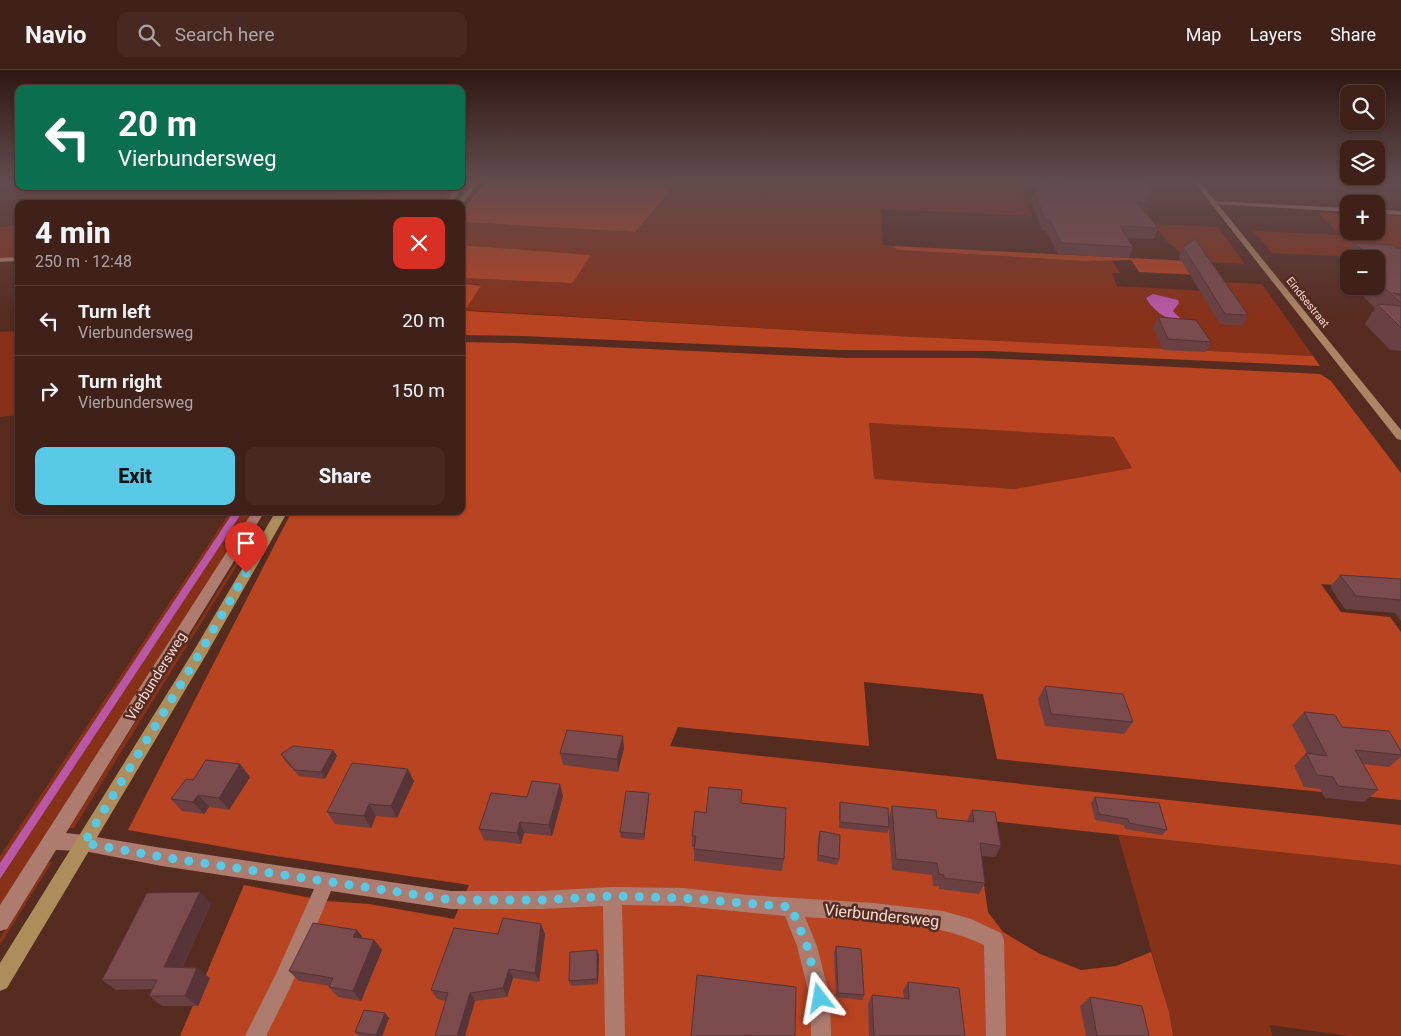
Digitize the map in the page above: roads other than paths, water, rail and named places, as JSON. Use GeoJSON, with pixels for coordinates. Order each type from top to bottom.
{"type":"FeatureCollection","features":[{"type":"Feature","properties":{"kind":"main road","name":"Vierbundersweg"},"geometry":{"type":"LineString","coordinates":[[0,981],[201,651],[280,515]]}},
{"type":"Feature","properties":{"kind":"street","name":"Eindsestraat"},"geometry":{"type":"LineString","coordinates":[[1233,226],[1401,437]]}},
{"type":"Feature","properties":{"kind":"street"},"geometry":{"type":"LineString","coordinates":[[0,260],[15,259]]}},
{"type":"Feature","properties":{"kind":"street","name":"Vierbundersweg"},"geometry":{"type":"LineString","coordinates":[[0,922],[256,515]]}},
{"type":"Feature","properties":{"kind":"street","name":"Vierbundersweg"},"geometry":{"type":"LineString","coordinates":[[52,840],[84,843],[452,900],[542,900],[612,896],[683,898],[873,912],[943,920],[972,929],[994,940],[996,1036]]}},
{"type":"Feature","properties":{"kind":"street"},"geometry":{"type":"LineString","coordinates":[[256,1036],[283,981],[326,882]]}},
{"type":"Feature","properties":{"kind":"street"},"geometry":{"type":"LineString","coordinates":[[612,896],[616,1036]]}},
{"type":"Feature","properties":{"kind":"street"},"geometry":{"type":"LineString","coordinates":[[791,907],[807,946],[820,998],[821,1036]]}}]}
